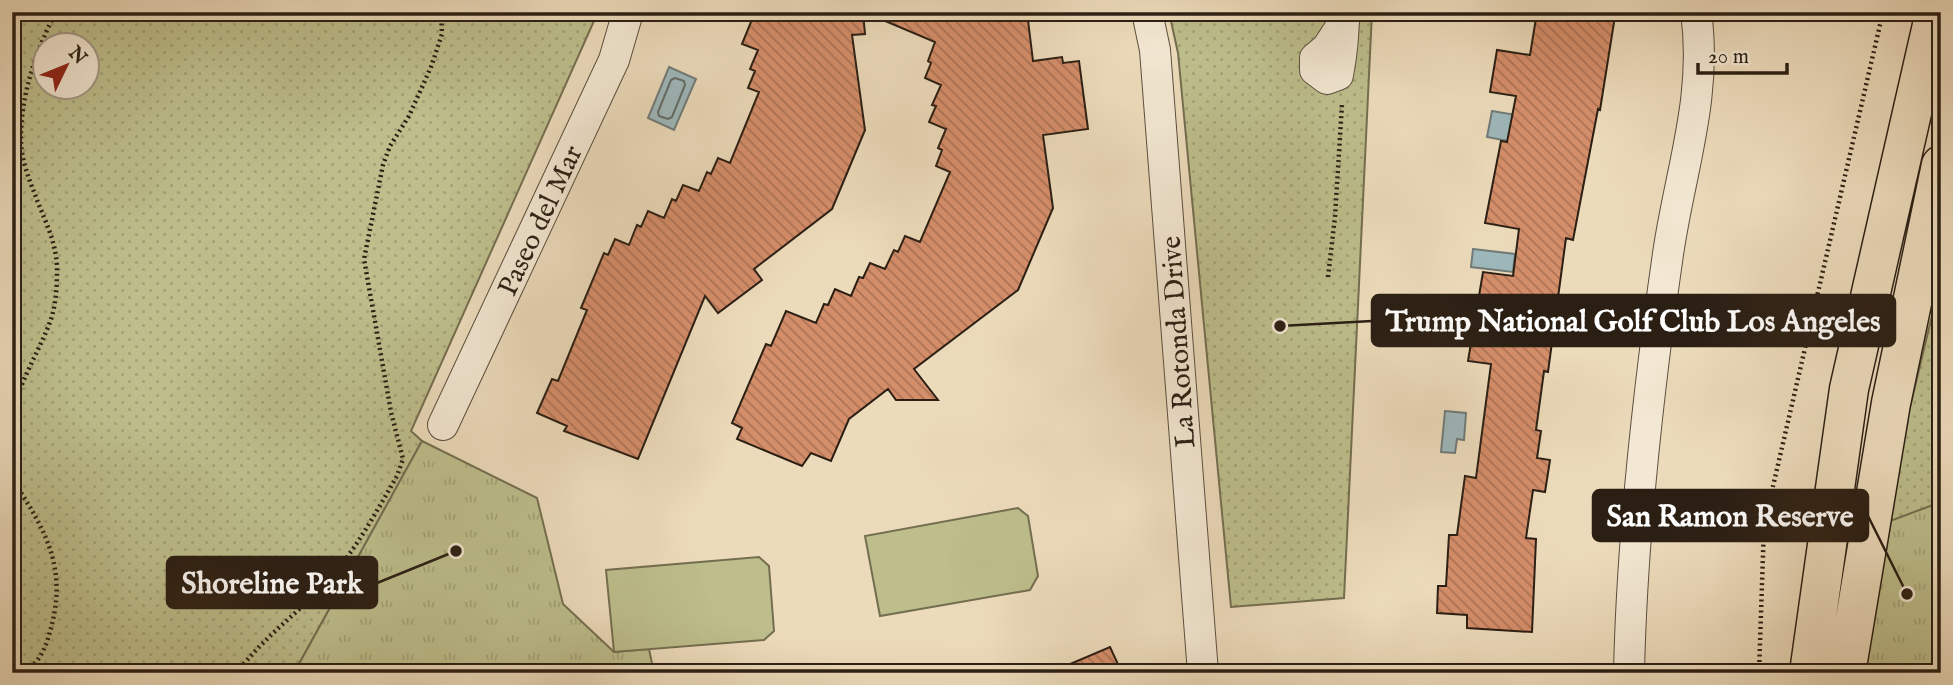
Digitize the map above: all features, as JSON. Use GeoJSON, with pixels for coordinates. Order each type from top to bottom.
{"type":"FeatureCollection","features":[{"type":"Feature","properties":{"kind":"main road"},"geometry":{"type":"LineString","coordinates":[[1809,673],[1849,389],[1935,12]]}},
{"type":"Feature","properties":{"kind":"main road"},"geometry":{"type":"LineString","coordinates":[[1846,673],[1891,403],[1941,165]]}},
{"type":"Feature","properties":{"kind":"street","name":"Paseo del Mar"},"geometry":{"type":"LineString","coordinates":[[443,425],[614,60],[628,12]]}},
{"type":"Feature","properties":{"kind":"street","name":"La Rotonda Drive"},"geometry":{"type":"LineString","coordinates":[[1147,12],[1155,50],[1203,673]]}},
{"type":"Feature","properties":{"kind":"street"},"geometry":{"type":"LineString","coordinates":[[1629,673],[1630,609],[1651,372],[1669,242],[1698,97],[1700,39],[1696,12]]}},
{"type":"Feature","properties":{"kind":"street"},"geometry":{"type":"LineString","coordinates":[[1338,75],[1343,53],[1344,17]]}},
{"type":"Feature","properties":{"kind":"path"},"geometry":{"type":"LineString","coordinates":[[12,416],[25,378],[51,321],[56,294],[57,265],[51,235],[34,194],[20,142],[34,64],[56,12]]}},
{"type":"Feature","properties":{"kind":"path"},"geometry":{"type":"LineString","coordinates":[[237,673],[253,652],[339,569],[397,476],[403,459],[391,412],[365,259],[383,165],[431,67],[442,34],[440,12]]}},
{"type":"Feature","properties":{"kind":"path"},"geometry":{"type":"LineString","coordinates":[[1759,673],[1764,526],[1883,12]]}},
{"type":"Feature","properties":{"kind":"path"},"geometry":{"type":"LineString","coordinates":[[1328,277],[1343,103],[1338,75]]}},
{"type":"Feature","properties":{"kind":"path"},"geometry":{"type":"LineString","coordinates":[[12,479],[29,503],[46,537],[57,568],[54,619],[46,646],[30,669],[22,673]]}},
{"type":"Feature","properties":{"kind":"green space"},"geometry":{"type":"Polygon","coordinates":[[[12,12],[598,12],[411,431],[422,441],[294,673],[12,673],[12,12]]]}},
{"type":"Feature","properties":{"kind":"green space"},"geometry":{"type":"Polygon","coordinates":[[[1169,12],[1372,12],[1344,598],[1231,607],[1178,53],[1169,12]]]}},
{"type":"Feature","properties":{"kind":"green space"},"geometry":{"type":"Polygon","coordinates":[[[1941,278],[1941,673],[1882,524],[1941,278]]]}},
{"type":"Feature","properties":{"kind":"green space"},"geometry":{"type":"Polygon","coordinates":[[[422,441],[537,498],[563,604],[614,652],[649,649],[654,673],[294,673],[422,441]]]}},
{"type":"Feature","properties":{"kind":"green space"},"geometry":{"type":"Polygon","coordinates":[[[1941,502],[1941,673],[1862,673],[1882,524],[1941,502]]]}},
{"type":"Feature","properties":{"kind":"green space"},"geometry":{"type":"Polygon","coordinates":[[[1018,508],[1028,516],[1038,576],[1030,590],[880,616],[865,536],[1018,508]]]}},
{"type":"Feature","properties":{"kind":"green space"},"geometry":{"type":"Polygon","coordinates":[[[759,557],[769,566],[774,631],[764,640],[614,652],[606,570],[759,557]]]}},
{"type":"Feature","properties":{"kind":"water"},"geometry":{"type":"Polygon","coordinates":[[[669,67],[696,79],[674,130],[648,118],[669,67]]]}},
{"type":"Feature","properties":{"kind":"water"},"geometry":{"type":"Polygon","coordinates":[[[1492,111],[1540,119],[1508,141],[1487,137],[1492,111]]]}},
{"type":"Feature","properties":{"kind":"water"},"geometry":{"type":"Polygon","coordinates":[[[1473,249],[1515,254],[1513,272],[1471,267],[1473,249]]]}},
{"type":"Feature","properties":{"kind":"water"},"geometry":{"type":"Polygon","coordinates":[[[1445,411],[1466,413],[1464,440],[1457,439],[1455,453],[1441,452],[1445,411]]]}},
{"type":"Feature","properties":{"kind":"building"},"geometry":{"type":"Polygon","coordinates":[[[755,12],[863,12],[865,34],[852,35],[865,130],[832,209],[754,269],[762,280],[718,313],[705,296],[638,459],[564,431],[567,426],[537,413],[552,379],[558,381],[587,310],[581,308],[604,253],[608,255],[615,239],[629,245],[637,225],[641,227],[648,211],[664,218],[672,199],[676,201],[683,185],[699,191],[707,172],[711,174],[718,158],[730,163],[759,92],[748,88],[755,71],[750,69],[758,50],[742,44],[755,12]]]}},
{"type":"Feature","properties":{"kind":"building"},"geometry":{"type":"Polygon","coordinates":[[[864,12],[1027,12],[1033,61],[1062,57],[1063,63],[1079,61],[1088,129],[1043,135],[1053,208],[1018,290],[914,369],[938,400],[896,400],[888,389],[849,419],[831,461],[811,453],[802,466],[737,439],[742,428],[732,423],[766,344],[771,346],[786,311],[816,323],[824,304],[828,305],[835,289],[851,296],[859,277],[863,278],[870,263],[885,269],[894,250],[898,252],[905,236],[920,242],[950,172],[936,166],[942,150],[938,148],[946,129],[929,122],[936,106],[932,105],[941,85],[925,78],[935,42],[864,12]]]}},
{"type":"Feature","properties":{"kind":"building"},"geometry":{"type":"Polygon","coordinates":[[[1537,12],[1590,12],[1615,16],[1600,110],[1598,109],[1573,240],[1566,238],[1548,372],[1544,371],[1536,430],[1541,431],[1537,458],[1550,460],[1545,492],[1533,490],[1526,538],[1536,539],[1532,632],[1467,628],[1467,615],[1437,613],[1438,586],[1446,586],[1449,535],[1457,535],[1465,476],[1476,478],[1491,364],[1468,361],[1483,272],[1513,276],[1519,229],[1485,223],[1501,141],[1507,142],[1516,96],[1490,92],[1497,50],[1530,55],[1537,12]]]}},
{"type":"Feature","properties":{"kind":"building"},"geometry":{"type":"Polygon","coordinates":[[[1110,647],[1122,673],[1049,673],[1110,647]]]}},
{"type":"Feature","properties":{"kind":"place","name":"Trump National Golf Club Los Angeles"},"geometry":{"type":"Point","coordinates":[1280,326]}},
{"type":"Feature","properties":{"kind":"place","name":"Shoreline Park"},"geometry":{"type":"Point","coordinates":[456,551]}},
{"type":"Feature","properties":{"kind":"place","name":"San Ramon Reserve"},"geometry":{"type":"Point","coordinates":[1907,594]}}]}
